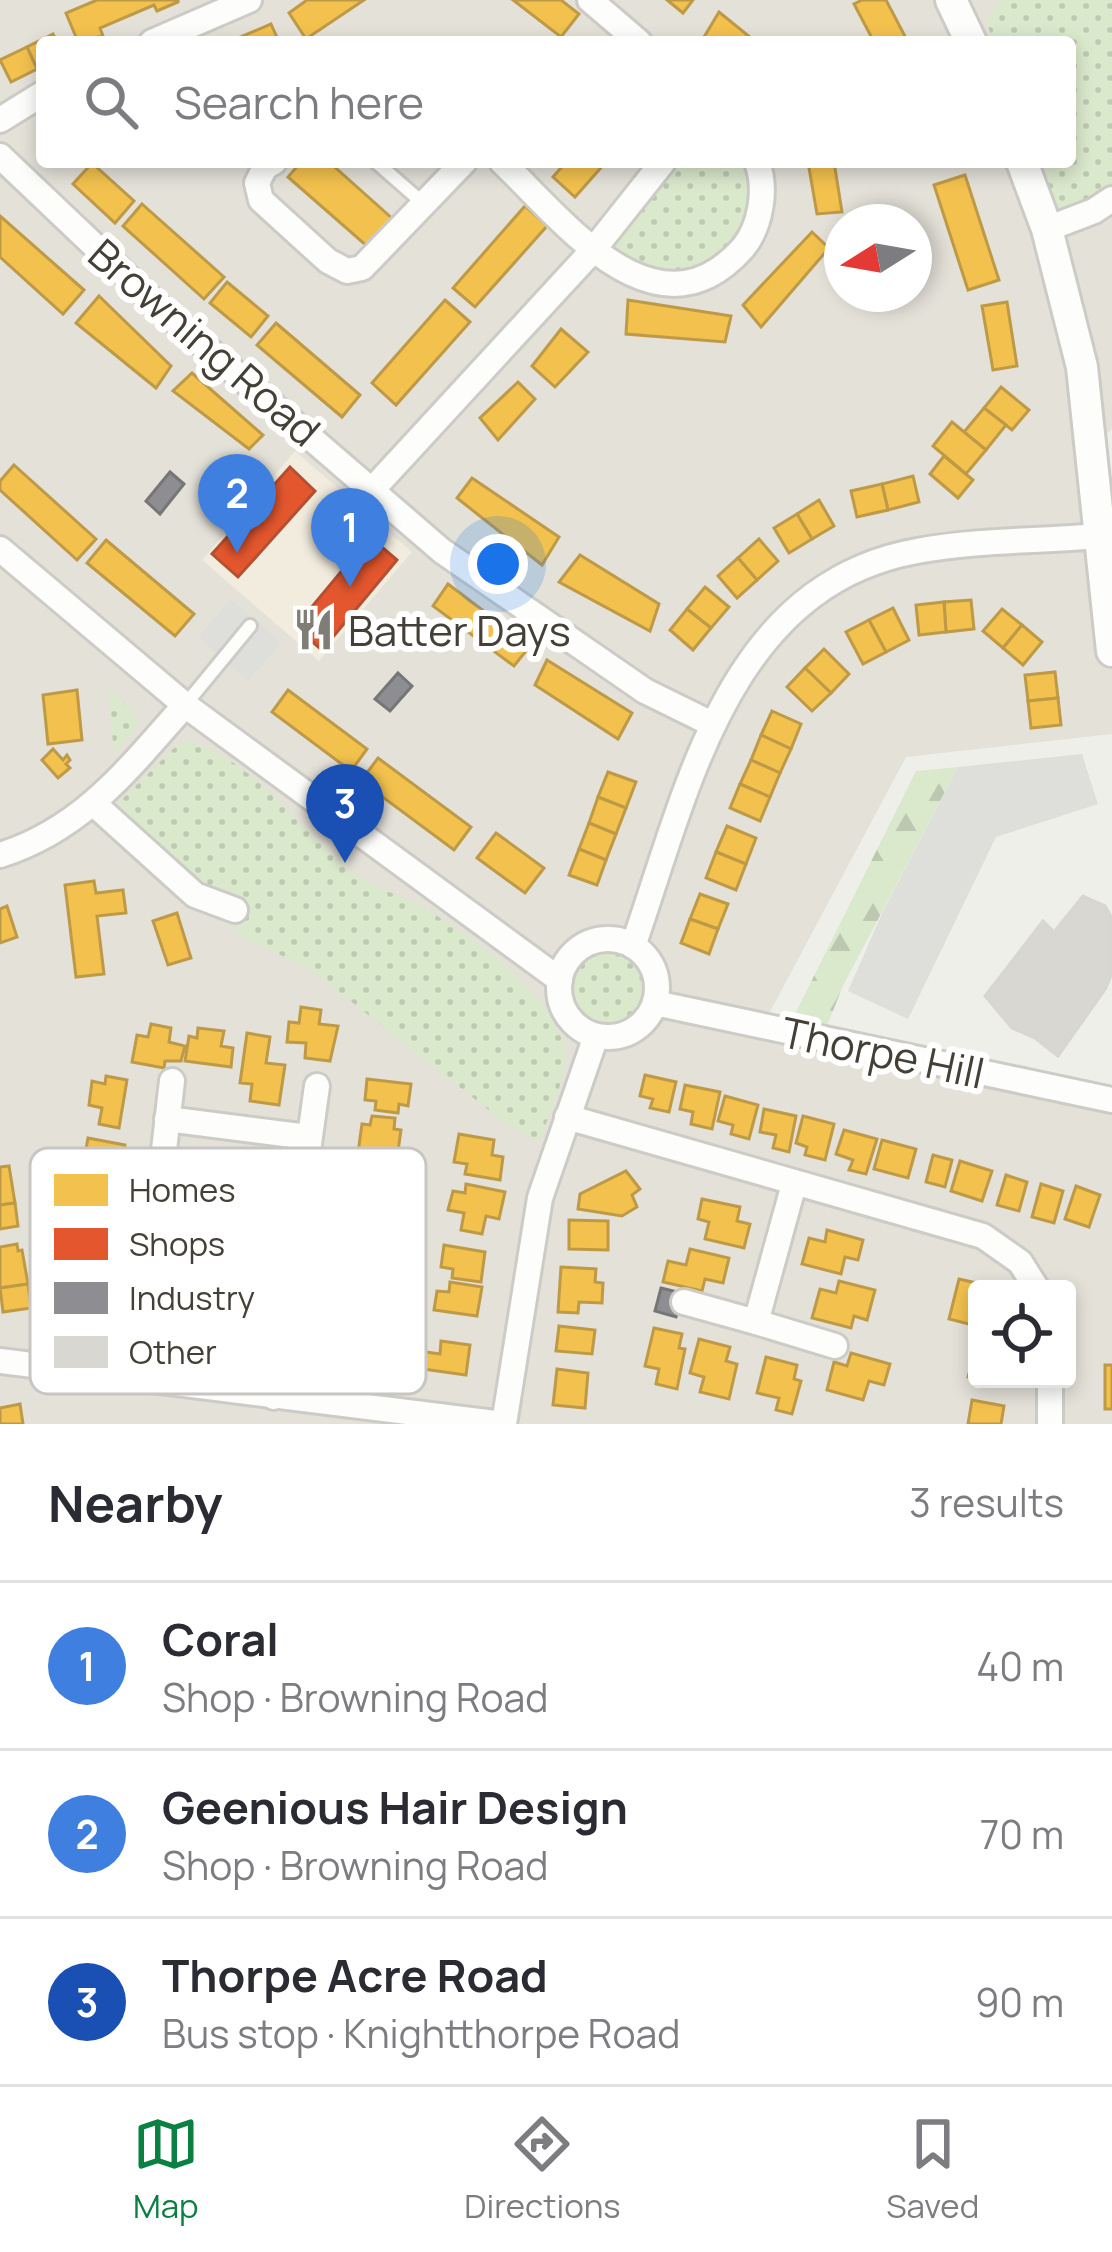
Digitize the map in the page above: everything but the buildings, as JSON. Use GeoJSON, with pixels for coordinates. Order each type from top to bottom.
{"type":"FeatureCollection","features":[{"type":"Feature","properties":{"kind":"street"},"geometry":{"type":"LineString","coordinates":[[166,36],[249,0]]}},
{"type":"Feature","properties":{"kind":"street"},"geometry":{"type":"LineString","coordinates":[[590,0],[632,36]]}},
{"type":"Feature","properties":{"kind":"street"},"geometry":{"type":"LineString","coordinates":[[957,2],[969,36]]}},
{"type":"Feature","properties":{"kind":"street"},"geometry":{"type":"LineString","coordinates":[[0,120],[36,98]]}},
{"type":"Feature","properties":{"kind":"street","name":"Browning Road"},"geometry":{"type":"LineString","coordinates":[[0,156],[160,308],[442,551],[627,679],[712,724]]}},
{"type":"Feature","properties":{"kind":"street"},"geometry":{"type":"LineString","coordinates":[[264,168],[257,183],[261,200],[328,261],[347,271],[362,268],[458,168]]}},
{"type":"Feature","properties":{"kind":"street"},"geometry":{"type":"LineString","coordinates":[[508,168],[594,249],[633,278],[662,284],[692,281],[723,268],[746,244],[757,223],[762,194],[758,168]]}},
{"type":"Feature","properties":{"kind":"street"},"geometry":{"type":"LineString","coordinates":[[372,490],[594,249],[658,168]]}},
{"type":"Feature","properties":{"kind":"street"},"geometry":{"type":"LineString","coordinates":[[1024,168],[1047,229],[1082,367],[1112,651]]}},
{"type":"Feature","properties":{"kind":"street"},"geometry":{"type":"LineString","coordinates":[[1047,229],[1112,199]]}},
{"type":"Feature","properties":{"kind":"street"},"geometry":{"type":"LineString","coordinates":[[633,946],[712,724],[729,689],[764,640],[809,599],[850,574],[916,551],[1100,536]]}},
{"type":"Feature","properties":{"kind":"street"},"geometry":{"type":"LineString","coordinates":[[0,549],[185,706],[560,980]]}},
{"type":"Feature","properties":{"kind":"street"},"geometry":{"type":"LineString","coordinates":[[0,855],[44,840],[93,803],[185,706]]}},
{"type":"Feature","properties":{"kind":"street"},"geometry":{"type":"LineString","coordinates":[[93,803],[195,895],[235,910]]}},
{"type":"Feature","properties":{"kind":"street"},"geometry":{"type":"LineString","coordinates":[[614,939],[633,946],[653,970],[655,1003],[634,1030],[596,1036],[566,1012],[560,980],[566,963],[587,944],[614,939]]}},
{"type":"Feature","properties":{"kind":"street","name":"Thorpe Hill"},"geometry":{"type":"LineString","coordinates":[[655,1003],[1112,1100]]}},
{"type":"Feature","properties":{"kind":"street"},"geometry":{"type":"LineString","coordinates":[[251,1394],[503,1424],[540,1198],[596,1036]]}},
{"type":"Feature","properties":{"kind":"street"},"geometry":{"type":"LineString","coordinates":[[164,1148],[172,1082]]}},
{"type":"Feature","properties":{"kind":"street"},"geometry":{"type":"LineString","coordinates":[[307,1148],[317,1086]]}},
{"type":"Feature","properties":{"kind":"street"},"geometry":{"type":"LineString","coordinates":[[567,1117],[983,1236],[1004,1246],[1032,1280]]}},
{"type":"Feature","properties":{"kind":"street"},"geometry":{"type":"LineString","coordinates":[[167,1120],[308,1137]]}},
{"type":"Feature","properties":{"kind":"street"},"geometry":{"type":"LineString","coordinates":[[756,1322],[794,1184]]}},
{"type":"Feature","properties":{"kind":"street"},"geometry":{"type":"LineString","coordinates":[[684,1302],[835,1346]]}},
{"type":"Feature","properties":{"kind":"street"},"geometry":{"type":"LineString","coordinates":[[0,1361],[30,1365]]}},
{"type":"Feature","properties":{"kind":"street"},"geometry":{"type":"LineString","coordinates":[[1050,1388],[1050,1424]]}},
{"type":"Feature","properties":{"kind":"lane"},"geometry":{"type":"LineString","coordinates":[[383,168],[424,204]]}},
{"type":"Feature","properties":{"kind":"lane"},"geometry":{"type":"LineString","coordinates":[[185,706],[250,626]]}},
{"type":"Feature","properties":{"kind":"shaded area"},"geometry":{"type":"Polygon","coordinates":[[[0,0],[1112,0],[1112,429],[1089,449],[1112,644],[1112,734],[906,757],[764,1023],[1112,1100],[1112,1424],[0,1424],[0,0]]]}},
{"type":"Feature","properties":{"kind":"shaded area"},"geometry":{"type":"Polygon","coordinates":[[[295,451],[412,552],[319,661],[202,560],[295,451]]]}},
{"type":"Feature","properties":{"kind":"shaded area"},"geometry":{"type":"Polygon","coordinates":[[[231,599],[281,643],[248,681],[198,637],[231,599]]]}},
{"type":"Feature","properties":{"kind":"shaded area"},"geometry":{"type":"Polygon","coordinates":[[[1082,754],[1098,804],[996,837],[908,1019],[848,991],[883,911],[958,767],[1082,754]]]}},
{"type":"Feature","properties":{"kind":"green space"},"geometry":{"type":"Polygon","coordinates":[[[1001,0],[1112,0],[1112,199],[1047,229],[1033,168],[1076,168],[1076,36],[992,36],[986,21],[1001,0]]]}},
{"type":"Feature","properties":{"kind":"green space"},"geometry":{"type":"Polygon","coordinates":[[[658,168],[756,168],[746,244],[662,284],[594,249],[658,168]]]}},
{"type":"Feature","properties":{"kind":"green space"},"geometry":{"type":"Polygon","coordinates":[[[108,689],[131,710],[139,725],[114,753],[108,689]]]}},
{"type":"Feature","properties":{"kind":"green space"},"geometry":{"type":"Polygon","coordinates":[[[185,742],[232,762],[356,875],[456,928],[501,963],[541,1004],[555,1025],[565,1056],[539,1142],[500,1119],[310,969],[238,935],[231,898],[201,886],[155,845],[118,803],[185,742]]]}},
{"type":"Feature","properties":{"kind":"green space"},"geometry":{"type":"Polygon","coordinates":[[[958,767],[843,986],[826,1028],[793,1018],[916,771],[958,767]]]}},
{"type":"Feature","properties":{"kind":"green space"},"geometry":{"type":"Polygon","coordinates":[[[608,939],[627,943],[642,954],[653,969],[657,988],[653,1007],[642,1022],[627,1033],[608,1037],[589,1033],[574,1022],[563,1007],[559,988],[563,969],[574,954],[589,943],[608,939]]]}},
{"type":"Feature","properties":{"kind":"place","name":"Geenious Hair Design"},"geometry":{"type":"Point","coordinates":[237,553]}},
{"type":"Feature","properties":{"kind":"place","name":"Coral"},"geometry":{"type":"Point","coordinates":[350,587]}},
{"type":"Feature","properties":{"kind":"place","name":"Batter Days"},"geometry":{"type":"Point","coordinates":[314,630]}},
{"type":"Feature","properties":{"kind":"place","name":"Thorpe Acre Road"},"geometry":{"type":"Point","coordinates":[345,863]}}]}
